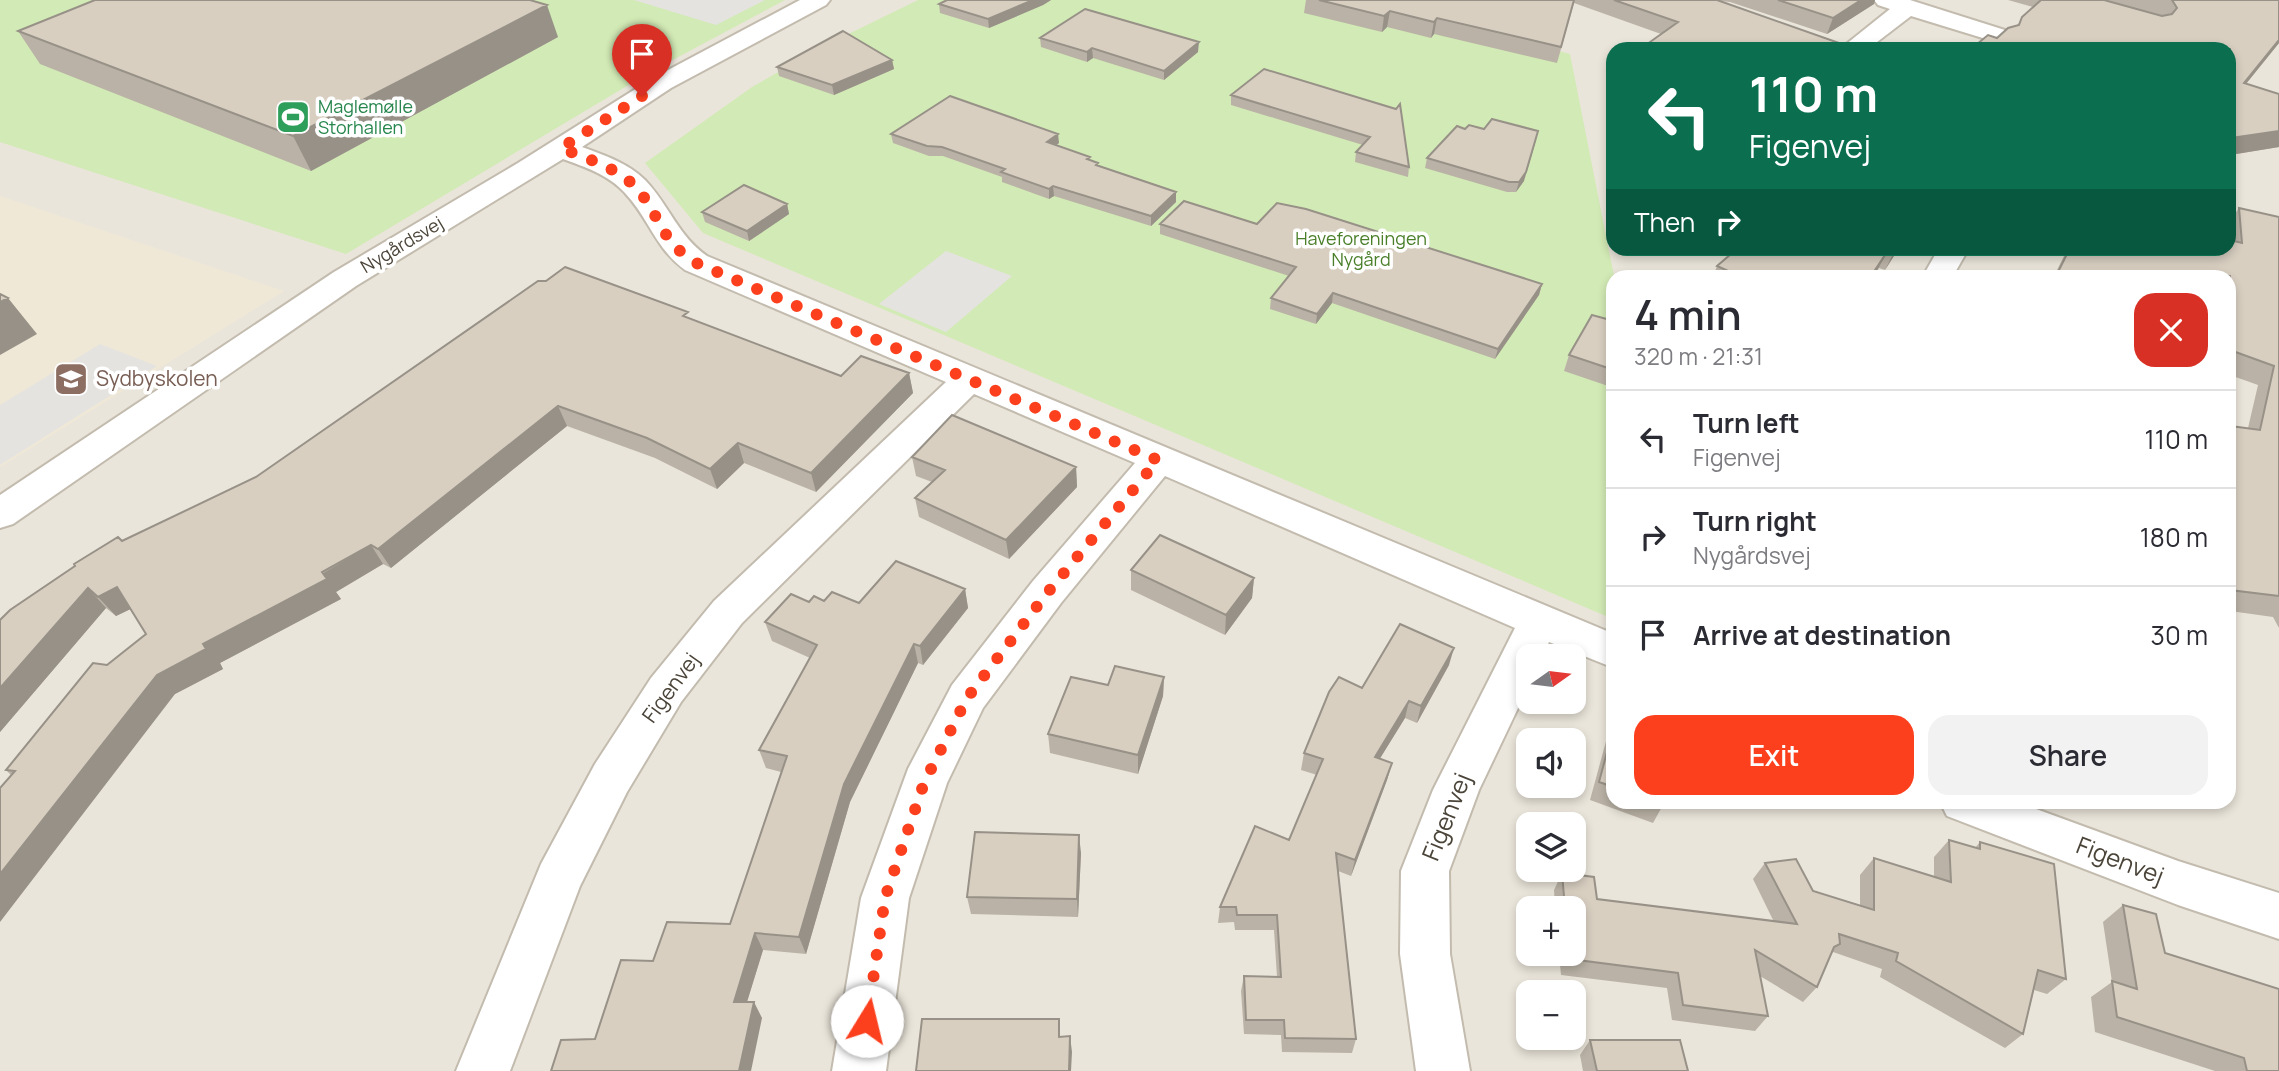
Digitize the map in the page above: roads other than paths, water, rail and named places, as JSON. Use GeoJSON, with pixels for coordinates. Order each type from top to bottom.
{"type":"FeatureCollection","features":[{"type":"Feature","properties":{"kind":"street","name":"Nygårdsvej"},"geometry":{"type":"LineString","coordinates":[[0,514],[345,279],[561,148],[662,83],[818,0]]}},
{"type":"Feature","properties":{"kind":"street"},"geometry":{"type":"LineString","coordinates":[[1859,42],[1897,4],[1999,36]]}},
{"type":"Feature","properties":{"kind":"street"},"geometry":{"type":"LineString","coordinates":[[1961,24],[1981,8]]}},
{"type":"Feature","properties":{"kind":"street"},"geometry":{"type":"LineString","coordinates":[[561,148],[606,166],[639,191],[665,237],[677,252],[696,263],[1606,649]]}},
{"type":"Feature","properties":{"kind":"street","name":"Figenvej"},"geometry":{"type":"LineString","coordinates":[[483,1071],[558,880],[611,778],[666,690],[728,612],[969,380]]}},
{"type":"Feature","properties":{"kind":"street"},"geometry":{"type":"LineString","coordinates":[[859,1071],[885,898],[924,783],[967,698],[1048,592],[1158,460]]}},
{"type":"Feature","properties":{"kind":"street","name":"Figenvej"},"geometry":{"type":"LineString","coordinates":[[1443,1071],[1425,954],[1425,871],[1455,790],[1540,620]]}},
{"type":"Feature","properties":{"kind":"street","name":"Figenvej"},"geometry":{"type":"LineString","coordinates":[[1982,809],[2178,883],[2279,916]]}},
{"type":"Feature","properties":{"kind":"place","name":"Maglemølle Storhallen"},"geometry":{"type":"Point","coordinates":[293,117]}},
{"type":"Feature","properties":{"kind":"place","name":"Sydbyskolen"},"geometry":{"type":"Point","coordinates":[71,379]}},
{"type":"Feature","properties":{"kind":"park label","name":"Haveforeningen Nygård"},"geometry":{"type":"Point","coordinates":[1361,249]}}]}
